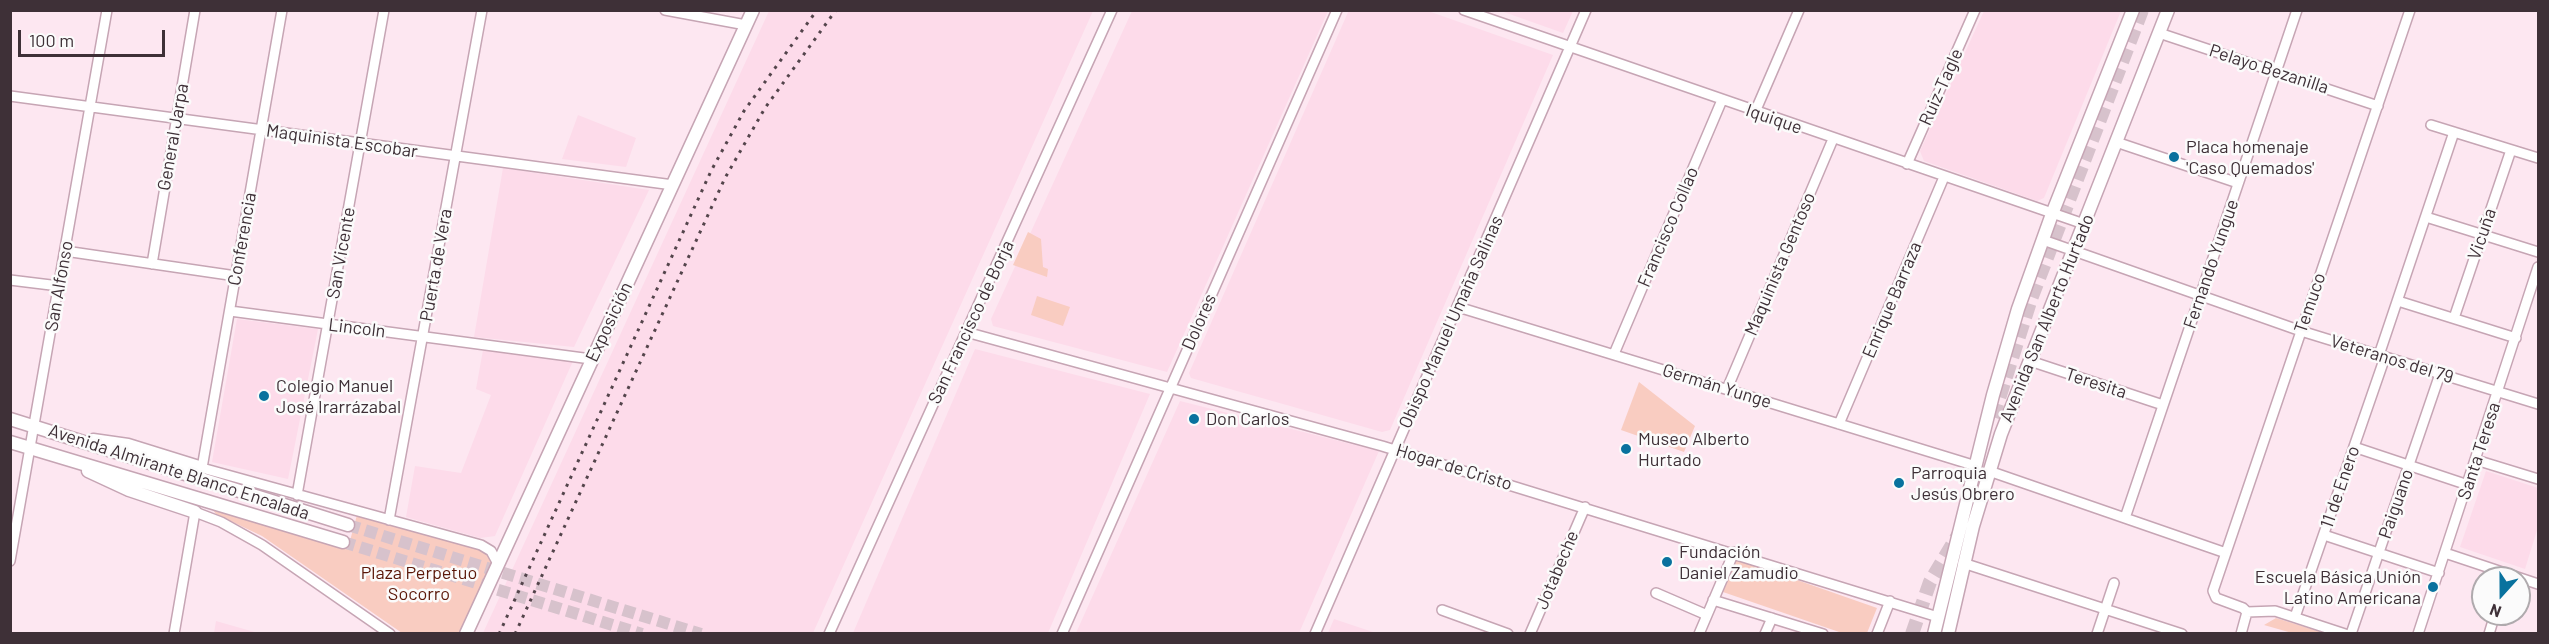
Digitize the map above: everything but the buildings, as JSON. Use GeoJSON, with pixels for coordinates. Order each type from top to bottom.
{"type":"FeatureCollection","features":[{"type":"Feature","properties":{"kind":"main road","name":"Exposición"},"geometry":{"type":"LineString","coordinates":[[466,633],[753,10]]}},
{"type":"Feature","properties":{"kind":"main road","name":"Avenida San Alberto Hurtado"},"geometry":{"type":"LineString","coordinates":[[1934,633],[2010,338],[2052,214],[2133,10]]}},
{"type":"Feature","properties":{"kind":"main road","name":"Avenida San Alberto Hurtado"},"geometry":{"type":"LineString","coordinates":[[1948,633],[1963,563],[1989,471],[2168,10]]}},
{"type":"Feature","properties":{"kind":"main road","name":"Avenida Almirante Blanco Encalada"},"geometry":{"type":"LineString","coordinates":[[10,420],[348,525]]}},
{"type":"Feature","properties":{"kind":"main road"},"geometry":{"type":"LineString","coordinates":[[74,439],[128,445],[202,468]]}},
{"type":"Feature","properties":{"kind":"main road","name":"Avenida Almirante Blanco Encalada"},"geometry":{"type":"LineString","coordinates":[[10,442],[343,542]]}},
{"type":"Feature","properties":{"kind":"main road"},"geometry":{"type":"LineString","coordinates":[[72,461],[110,482],[195,512]]}},
{"type":"Feature","properties":{"kind":"street","name":"San Alfonso"},"geometry":{"type":"LineString","coordinates":[[10,561],[107,10]]}},
{"type":"Feature","properties":{"kind":"street","name":"General Jarpa"},"geometry":{"type":"LineString","coordinates":[[152,264],[195,10]]}},
{"type":"Feature","properties":{"kind":"street","name":"Conferencia"},"geometry":{"type":"LineString","coordinates":[[202,468],[282,10]]}},
{"type":"Feature","properties":{"kind":"street","name":"San Vicente"},"geometry":{"type":"LineString","coordinates":[[297,495],[384,10]]}},
{"type":"Feature","properties":{"kind":"street","name":"Puerta de Vera"},"geometry":{"type":"LineString","coordinates":[[389,520],[482,10]]}},
{"type":"Feature","properties":{"kind":"street"},"geometry":{"type":"LineString","coordinates":[[665,10],[746,25]]}},
{"type":"Feature","properties":{"kind":"street","name":"San Francisco de Borja"},"geometry":{"type":"LineString","coordinates":[[829,633],[1112,10]]}},
{"type":"Feature","properties":{"kind":"street","name":"Dolores"},"geometry":{"type":"LineString","coordinates":[[1062,633],[1337,10]]}},
{"type":"Feature","properties":{"kind":"street","name":"Iquique"},"geometry":{"type":"LineString","coordinates":[[1464,10],[2084,225]]}},
{"type":"Feature","properties":{"kind":"street","name":"Obispo Manuel Umaña Salinas"},"geometry":{"type":"LineString","coordinates":[[1315,633],[1587,10]]}},
{"type":"Feature","properties":{"kind":"street"},"geometry":{"type":"LineString","coordinates":[[1755,112],[1799,10]]}},
{"type":"Feature","properties":{"kind":"street","name":"Ruiz-Tagle"},"geometry":{"type":"LineString","coordinates":[[1907,164],[1975,10]]}},
{"type":"Feature","properties":{"kind":"street","name":"Fernando Yungue"},"geometry":{"type":"LineString","coordinates":[[2125,518],[2296,10]]}},
{"type":"Feature","properties":{"kind":"street","name":"Temuco"},"geometry":{"type":"LineString","coordinates":[[2247,612],[2214,596],[2214,589],[2410,10]]}},
{"type":"Feature","properties":{"kind":"street","name":"Pelayo Bezanilla"},"geometry":{"type":"LineString","coordinates":[[2159,33],[2378,106]]}},
{"type":"Feature","properties":{"kind":"street","name":"Maquinista Escobar"},"geometry":{"type":"LineString","coordinates":[[10,96],[673,185]]}},
{"type":"Feature","properties":{"kind":"street","name":"Francisco Collao"},"geometry":{"type":"LineString","coordinates":[[1614,354],[1722,100]]}},
{"type":"Feature","properties":{"kind":"street"},"geometry":{"type":"LineString","coordinates":[[2431,125],[2538,158]]}},
{"type":"Feature","properties":{"kind":"street","name":"11 de Enero"},"geometry":{"type":"LineString","coordinates":[[2295,617],[2354,447],[2398,301],[2454,132]]}},
{"type":"Feature","properties":{"kind":"street","name":"Maquinista Gentoso"},"geometry":{"type":"LineString","coordinates":[[1726,389],[1833,139]]}},
{"type":"Feature","properties":{"kind":"street"},"geometry":{"type":"LineString","coordinates":[[2116,142],[2238,183]]}},
{"type":"Feature","properties":{"kind":"street","name":"Vicuña"},"geometry":{"type":"LineString","coordinates":[[2454,318],[2511,150]]}},
{"type":"Feature","properties":{"kind":"street","name":"Enrique Barraza"},"geometry":{"type":"LineString","coordinates":[[1839,424],[1944,177]]}},
{"type":"Feature","properties":{"kind":"street"},"geometry":{"type":"LineString","coordinates":[[2426,217],[2538,252]]}},
{"type":"Feature","properties":{"kind":"street","name":"Veteranos del 79"},"geometry":{"type":"LineString","coordinates":[[2043,240],[2301,331],[2538,404]]}},
{"type":"Feature","properties":{"kind":"street"},"geometry":{"type":"LineString","coordinates":[[65,251],[236,276]]}},
{"type":"Feature","properties":{"kind":"street","name":"Santa Teresa"},"geometry":{"type":"LineString","coordinates":[[2418,633],[2499,392],[2538,267]]}},
{"type":"Feature","properties":{"kind":"street"},"geometry":{"type":"LineString","coordinates":[[10,280],[59,286]]}},
{"type":"Feature","properties":{"kind":"street"},"geometry":{"type":"LineString","coordinates":[[2398,301],[2516,338]]}},
{"type":"Feature","properties":{"kind":"street","name":"Germán Yunge"},"geometry":{"type":"LineString","coordinates":[[1458,307],[1976,466]]}},
{"type":"Feature","properties":{"kind":"street","name":"Lincoln"},"geometry":{"type":"LineString","coordinates":[[230,311],[591,359]]}},
{"type":"Feature","properties":{"kind":"street","name":"Hogar de Cristo"},"geometry":{"type":"LineString","coordinates":[[966,332],[1395,450],[1734,552],[1938,617]]}},
{"type":"Feature","properties":{"kind":"street","name":"Teresita"},"geometry":{"type":"LineString","coordinates":[[2030,361],[2163,405]]}},
{"type":"Feature","properties":{"kind":"street","name":"Paiguano"},"geometry":{"type":"LineString","coordinates":[[2351,633],[2440,374]]}},
{"type":"Feature","properties":{"kind":"street"},"geometry":{"type":"LineString","coordinates":[[2354,447],[2468,485]]}},
{"type":"Feature","properties":{"kind":"street"},"geometry":{"type":"LineString","coordinates":[[2476,460],[2538,479]]}},
{"type":"Feature","properties":{"kind":"street","name":"Avenida Almirante Blanco Encalada"},"geometry":{"type":"LineString","coordinates":[[202,468],[481,545],[491,551],[497,562]]}},
{"type":"Feature","properties":{"kind":"street"},"geometry":{"type":"LineString","coordinates":[[1989,471],[2226,553]]}},
{"type":"Feature","properties":{"kind":"street","name":"Jotabeche"},"geometry":{"type":"LineString","coordinates":[[1530,633],[1585,507]]}},
{"type":"Feature","properties":{"kind":"street"},"geometry":{"type":"LineString","coordinates":[[174,633],[195,512]]}},
{"type":"Feature","properties":{"kind":"street","name":"Avenida Almirante Blanco Encalada"},"geometry":{"type":"LineString","coordinates":[[195,512],[221,522],[262,545],[390,633]]}},
{"type":"Feature","properties":{"kind":"street"},"geometry":{"type":"LineString","coordinates":[[2324,535],[2439,573]]}},
{"type":"Feature","properties":{"kind":"street"},"geometry":{"type":"LineString","coordinates":[[1699,633],[1734,552]]}},
{"type":"Feature","properties":{"kind":"street"},"geometry":{"type":"LineString","coordinates":[[2445,553],[2481,566]]}},
{"type":"Feature","properties":{"kind":"street"},"geometry":{"type":"LineString","coordinates":[[1963,563],[2182,633]]}},
{"type":"Feature","properties":{"kind":"street"},"geometry":{"type":"LineString","coordinates":[[2097,633],[2114,583]]}},
{"type":"Feature","properties":{"kind":"street"},"geometry":{"type":"LineString","coordinates":[[1656,593],[1707,615]]}},
{"type":"Feature","properties":{"kind":"street"},"geometry":{"type":"LineString","coordinates":[[1713,600],[1809,631],[1823,633]]}},
{"type":"Feature","properties":{"kind":"street"},"geometry":{"type":"LineString","coordinates":[[1876,633],[1890,601]]}},
{"type":"Feature","properties":{"kind":"street"},"geometry":{"type":"LineString","coordinates":[[1442,610],[1508,633]]}},
{"type":"Feature","properties":{"kind":"street"},"geometry":{"type":"LineString","coordinates":[[2241,633],[2247,612],[2276,611],[2345,633]]}},
{"type":"Feature","properties":{"kind":"street"},"geometry":{"type":"LineString","coordinates":[[1765,633],[1772,618]]}},
{"type":"Feature","properties":{"kind":"shaded area"},"geometry":{"type":"Polygon","coordinates":[[[1349,10],[1428,11],[1553,55],[1390,430],[1382,432],[1191,378],[1189,373],[1349,10]]]}},
{"type":"Feature","properties":{"kind":"shaded area"},"geometry":{"type":"Polygon","coordinates":[[[1573,10],[1563,33],[1501,11],[1573,10]]]}},
{"type":"Feature","properties":{"kind":"shaded area"},"geometry":{"type":"Polygon","coordinates":[[[769,11],[1093,11],[813,633],[483,633],[769,11]]]}},
{"type":"Feature","properties":{"kind":"shaded area"},"geometry":{"type":"Polygon","coordinates":[[[1132,11],[1328,11],[1167,372],[993,326],[991,319],[1132,11]]]}},
{"type":"Feature","properties":{"kind":"shaded area"},"geometry":{"type":"Polygon","coordinates":[[[1984,11],[2121,11],[2044,198],[2037,201],[1924,161],[1920,151],[1984,11]]]}},
{"type":"Feature","properties":{"kind":"shaded area"},"geometry":{"type":"Polygon","coordinates":[[[578,115],[636,138],[626,167],[562,159],[578,115]]]}},
{"type":"Feature","properties":{"kind":"shaded area"},"geometry":{"type":"Polygon","coordinates":[[[503,168],[649,190],[574,347],[474,337],[503,168]]]}},
{"type":"Feature","properties":{"kind":"shaded area","name":"Colegio Manuel José Irarrázabal"},"geometry":{"type":"Polygon","coordinates":[[[237,319],[318,329],[288,479],[212,462],[237,319]]]}},
{"type":"Feature","properties":{"kind":"shaded area"},"geometry":{"type":"Polygon","coordinates":[[[975,349],[1150,394],[1048,633],[853,633],[975,349]]]}},
{"type":"Feature","properties":{"kind":"shaded area"},"geometry":{"type":"Polygon","coordinates":[[[483,350],[573,361],[495,536],[480,538],[406,517],[415,466],[461,473],[491,395],[476,389],[483,350]]]}},
{"type":"Feature","properties":{"kind":"shaded area"},"geometry":{"type":"Polygon","coordinates":[[[1180,401],[1379,451],[1299,633],[1076,633],[1180,401]]]}},
{"type":"Feature","properties":{"kind":"shaded area"},"geometry":{"type":"Polygon","coordinates":[[[2486,471],[2538,488],[2538,527],[2526,566],[2516,566],[2460,547],[2486,471]]]}},
{"type":"Feature","properties":{"kind":"shaded area"},"geometry":{"type":"Polygon","coordinates":[[[1334,619],[1376,633],[1328,633],[1334,619]]]}},
{"type":"Feature","properties":{"kind":"shaded area"},"geometry":{"type":"Polygon","coordinates":[[[216,621],[258,633],[214,633],[216,621]]]}},
{"type":"Feature","properties":{"kind":"green space"},"geometry":{"type":"Polygon","coordinates":[[[1028,232],[1041,239],[1043,267],[1048,269],[1047,277],[1013,265],[1028,232]]]}},
{"type":"Feature","properties":{"kind":"green space"},"geometry":{"type":"Polygon","coordinates":[[[1037,296],[1070,307],[1063,326],[1031,315],[1037,296]]]}},
{"type":"Feature","properties":{"kind":"green space"},"geometry":{"type":"Polygon","coordinates":[[[1639,382],[1695,426],[1684,452],[1621,430],[1639,382]]]}},
{"type":"Feature","properties":{"kind":"green space","name":"Plaza Perpetuo Socorro"},"geometry":{"type":"Polygon","coordinates":[[[212,509],[348,548],[357,515],[484,549],[492,564],[462,633],[402,633],[262,536],[216,514],[212,509]]]}},
{"type":"Feature","properties":{"kind":"green space"},"geometry":{"type":"Polygon","coordinates":[[[1737,559],[1877,608],[1867,633],[1842,633],[1723,592],[1737,559]]]}},
{"type":"Feature","properties":{"kind":"green space"},"geometry":{"type":"Polygon","coordinates":[[[2276,618],[2324,633],[2292,633],[2264,625],[2276,618]]]}},
{"type":"Feature","properties":{"kind":"tunnel"},"geometry":{"type":"LineString","coordinates":[[1993,417],[2031,299],[2142,10]]}},
{"type":"Feature","properties":{"kind":"tunnel"},"geometry":{"type":"LineString","coordinates":[[348,525],[701,634]]}},
{"type":"Feature","properties":{"kind":"tunnel"},"geometry":{"type":"LineString","coordinates":[[1912,634],[1930,582],[1958,535]]}},
{"type":"Feature","properties":{"kind":"tunnel"},"geometry":{"type":"LineString","coordinates":[[343,542],[642,634]]}},
{"type":"Feature","properties":{"kind":"railway"},"geometry":{"type":"LineString","coordinates":[[499,634],[711,171],[744,111],[817,10]]}},
{"type":"Feature","properties":{"kind":"railway"},"geometry":{"type":"LineString","coordinates":[[515,634],[725,178],[765,108],[836,10]]}},
{"type":"Feature","properties":{"kind":"place","name":"Placa homenaje 'Caso Quemados'"},"geometry":{"type":"Point","coordinates":[2174,157]}},
{"type":"Feature","properties":{"kind":"place","name":"Colegio Manuel José Irarrázabal"},"geometry":{"type":"Point","coordinates":[264,396]}},
{"type":"Feature","properties":{"kind":"place","name":"Don Carlos"},"geometry":{"type":"Point","coordinates":[1194,419]}},
{"type":"Feature","properties":{"kind":"place","name":"Museo Alberto Hurtado"},"geometry":{"type":"Point","coordinates":[1626,449]}},
{"type":"Feature","properties":{"kind":"place","name":"Parroquia Jesús Obrero"},"geometry":{"type":"Point","coordinates":[1899,483]}},
{"type":"Feature","properties":{"kind":"place","name":"Fundación Daniel Zamudio"},"geometry":{"type":"Point","coordinates":[1667,562]}},
{"type":"Feature","properties":{"kind":"place","name":"Escuela Básica Unión Latino Americana"},"geometry":{"type":"Point","coordinates":[2433,587]}}]}
